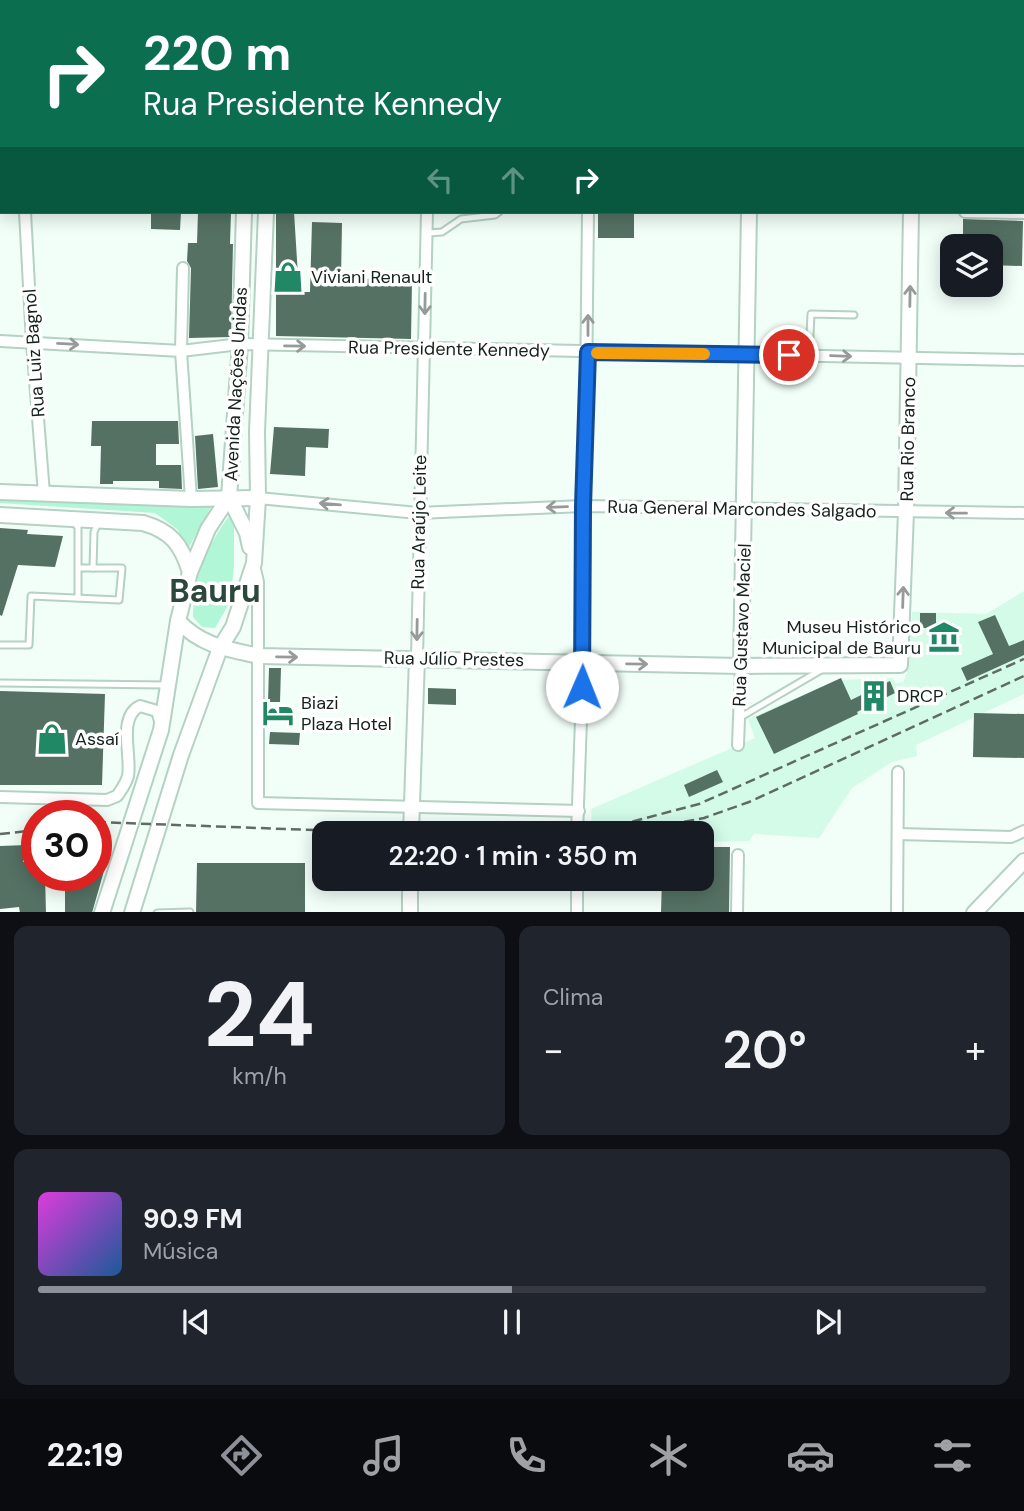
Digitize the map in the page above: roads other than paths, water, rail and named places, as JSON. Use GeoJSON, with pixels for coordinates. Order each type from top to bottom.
{"type":"FeatureCollection","features":[{"type":"Feature","properties":{"kind":"street","name":"Rua Luiz Bagnol"},"geometry":{"type":"LineString","coordinates":[[25,214],[44,494]]}},
{"type":"Feature","properties":{"kind":"street","name":"Avenida Nações Unidas"},"geometry":{"type":"LineString","coordinates":[[102,912],[161,730],[178,621],[190,572],[208,529],[229,497],[240,344],[244,214]]}},
{"type":"Feature","properties":{"kind":"street","name":"Avenida Nações Unidas"},"geometry":{"type":"LineString","coordinates":[[132,912],[181,755],[219,648],[233,627],[254,563],[266,214]]}},
{"type":"Feature","properties":{"kind":"street","name":"Rua Araújo Leite"},"geometry":{"type":"LineString","coordinates":[[412,821],[427,214]]}},
{"type":"Feature","properties":{"kind":"street"},"geometry":{"type":"LineString","coordinates":[[578,821],[583,663],[588,214]]}},
{"type":"Feature","properties":{"kind":"street","name":"Rua Gustavo Maciel"},"geometry":{"type":"LineString","coordinates":[[738,745],[745,510],[749,214]]}},
{"type":"Feature","properties":{"kind":"street","name":"Rua Rio Branco"},"geometry":{"type":"LineString","coordinates":[[900,665],[906,512],[911,214]]}},
{"type":"Feature","properties":{"kind":"street"},"geometry":{"type":"LineString","coordinates":[[183,268],[181,351],[191,499]]}},
{"type":"Feature","properties":{"kind":"street","name":"Rua Presidente Kennedy"},"geometry":{"type":"LineString","coordinates":[[0,341],[181,351],[240,344],[1024,360]]}},
{"type":"Feature","properties":{"kind":"street","name":"Rua General Marcondes Salgado"},"geometry":{"type":"LineString","coordinates":[[0,492],[191,499],[258,498],[418,513],[583,506],[1024,513]]}},
{"type":"Feature","properties":{"kind":"street"},"geometry":{"type":"LineString","coordinates":[[229,497],[247,533],[258,582],[258,803],[579,811]]}},
{"type":"Feature","properties":{"kind":"street"},"geometry":{"type":"LineString","coordinates":[[0,515],[143,523],[160,528],[182,550],[190,572]]}},
{"type":"Feature","properties":{"kind":"street","name":"Rua Júlio Prestes"},"geometry":{"type":"LineString","coordinates":[[178,621],[192,636],[219,648],[259,656],[741,666],[900,665]]}},
{"type":"Feature","properties":{"kind":"street"},"geometry":{"type":"LineString","coordinates":[[0,795],[114,792],[122,776],[125,722],[131,709],[142,702],[166,705]]}},
{"type":"Feature","properties":{"kind":"street"},"geometry":{"type":"LineString","coordinates":[[0,795],[107,800],[117,796],[128,776],[128,725],[132,712],[140,706],[157,711],[161,730]]}},
{"type":"Feature","properties":{"kind":"street"},"geometry":{"type":"LineString","coordinates":[[897,912],[898,772]]}},
{"type":"Feature","properties":{"kind":"street"},"geometry":{"type":"LineString","coordinates":[[898,834],[1011,837],[1024,831]]}},
{"type":"Feature","properties":{"kind":"street"},"geometry":{"type":"LineString","coordinates":[[737,912],[738,855]]}},
{"type":"Feature","properties":{"kind":"street"},"geometry":{"type":"LineString","coordinates":[[974,912],[1023,861]]}},
{"type":"Feature","properties":{"kind":"street"},"geometry":{"type":"LineString","coordinates":[[410,912],[411,891]]}},
{"type":"Feature","properties":{"kind":"street"},"geometry":{"type":"LineString","coordinates":[[577,891],[577,912]]}},
{"type":"Feature","properties":{"kind":"lane"},"geometry":{"type":"LineString","coordinates":[[426,233],[442,232],[461,219],[496,214]]}},
{"type":"Feature","properties":{"kind":"lane"},"geometry":{"type":"LineString","coordinates":[[809,355],[811,314],[854,314]]}},
{"type":"Feature","properties":{"kind":"lane"},"geometry":{"type":"LineString","coordinates":[[70,519],[78,527],[78,598]]}},
{"type":"Feature","properties":{"kind":"lane"},"geometry":{"type":"LineString","coordinates":[[93,568],[94,532],[99,521]]}},
{"type":"Feature","properties":{"kind":"lane"},"geometry":{"type":"LineString","coordinates":[[0,645],[29,645],[31,596],[119,600],[122,568],[79,568]]}},
{"type":"Feature","properties":{"kind":"lane"},"geometry":{"type":"LineString","coordinates":[[739,718],[828,666]]}},
{"type":"Feature","properties":{"kind":"lane"},"geometry":{"type":"LineString","coordinates":[[0,683],[170,685]]}},
{"type":"Feature","properties":{"kind":"lane"},"geometry":{"type":"LineString","coordinates":[[157,912],[190,912]]}},
{"type":"Feature","properties":{"kind":"railway"},"geometry":{"type":"LineString","coordinates":[[635,821],[699,804],[1024,659]]}},
{"type":"Feature","properties":{"kind":"railway"},"geometry":{"type":"LineString","coordinates":[[688,821],[749,802],[1024,676]]}},
{"type":"Feature","properties":{"kind":"railway"},"geometry":{"type":"LineString","coordinates":[[112,823],[312,830]]}},
{"type":"Feature","properties":{"kind":"railway"},"geometry":{"type":"LineString","coordinates":[[0,834],[21,832]]}},
{"type":"Feature","properties":{"kind":"place","name":"Viviani Renault"},"geometry":{"type":"Point","coordinates":[288,277]}},
{"type":"Feature","properties":{"kind":"place","name":"Museu Histórico Municipal de Bauru"},"geometry":{"type":"Point","coordinates":[944,637]}},
{"type":"Feature","properties":{"kind":"place","name":"DRCP"},"geometry":{"type":"Point","coordinates":[874,696]}},
{"type":"Feature","properties":{"kind":"place","name":"Biazi Plaza Hotel"},"geometry":{"type":"Point","coordinates":[278,713]}},
{"type":"Feature","properties":{"kind":"place","name":"Assaí"},"geometry":{"type":"Point","coordinates":[52,739]}},
{"type":"Feature","properties":{"kind":"district","name":"Bauru"},"geometry":{"type":"Point","coordinates":[215,591]}}]}
